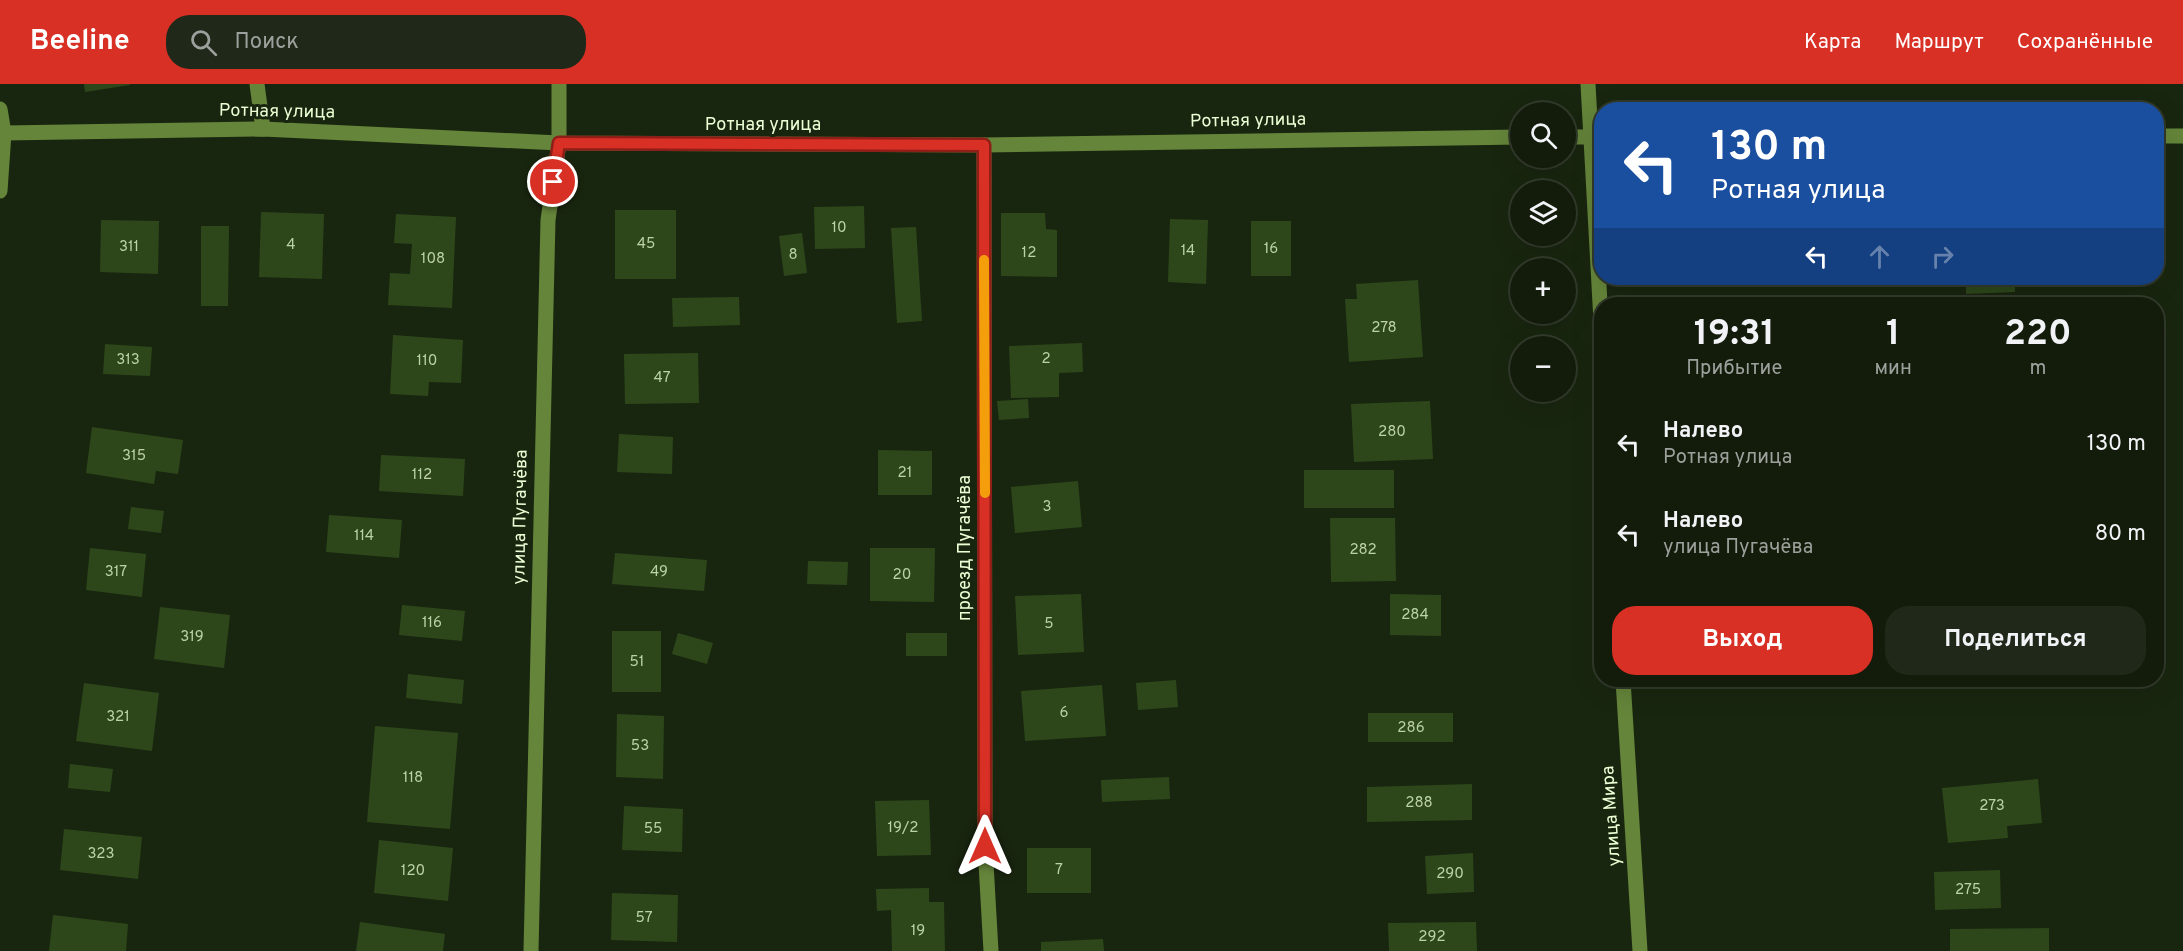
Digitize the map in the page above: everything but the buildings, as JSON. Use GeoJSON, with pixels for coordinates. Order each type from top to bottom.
{"type":"FeatureCollection","features":[{"type":"Feature","properties":{"kind":"street"},"geometry":{"type":"LineString","coordinates":[[257,84],[263,129]]}},
{"type":"Feature","properties":{"kind":"street","name":"улица Пугачёва"},"geometry":{"type":"LineString","coordinates":[[531,951],[548,220],[559,143],[559,84]]}},
{"type":"Feature","properties":{"kind":"street"},"geometry":{"type":"LineString","coordinates":[[1588,84],[1594,119]]}},
{"type":"Feature","properties":{"kind":"street"},"geometry":{"type":"LineString","coordinates":[[0,109],[4,133],[0,191]]}},
{"type":"Feature","properties":{"kind":"street","name":"Ротная улица"},"geometry":{"type":"LineString","coordinates":[[4,133],[263,129],[559,143],[984,145],[1510,137]]}},
{"type":"Feature","properties":{"kind":"street"},"geometry":{"type":"LineString","coordinates":[[2164,136],[2183,136]]}},
{"type":"Feature","properties":{"kind":"street"},"geometry":{"type":"LineString","coordinates":[[1576,137],[1594,137]]}},
{"type":"Feature","properties":{"kind":"street","name":"проезд Пугачёва"},"geometry":{"type":"LineString","coordinates":[[984,145],[985,846],[991,951]]}},
{"type":"Feature","properties":{"kind":"street","name":"улица Мира"},"geometry":{"type":"LineString","coordinates":[[1623,687],[1640,951]]}},
{"type":"Feature","properties":{"kind":"slow traffic"},"geometry":{"type":"LineString","coordinates":[[984,260],[985,493]]}},
{"type":"Feature","properties":{"kind":"route"},"geometry":{"type":"LineString","coordinates":[[553,182],[559,143],[984,145],[985,846]]}}]}
